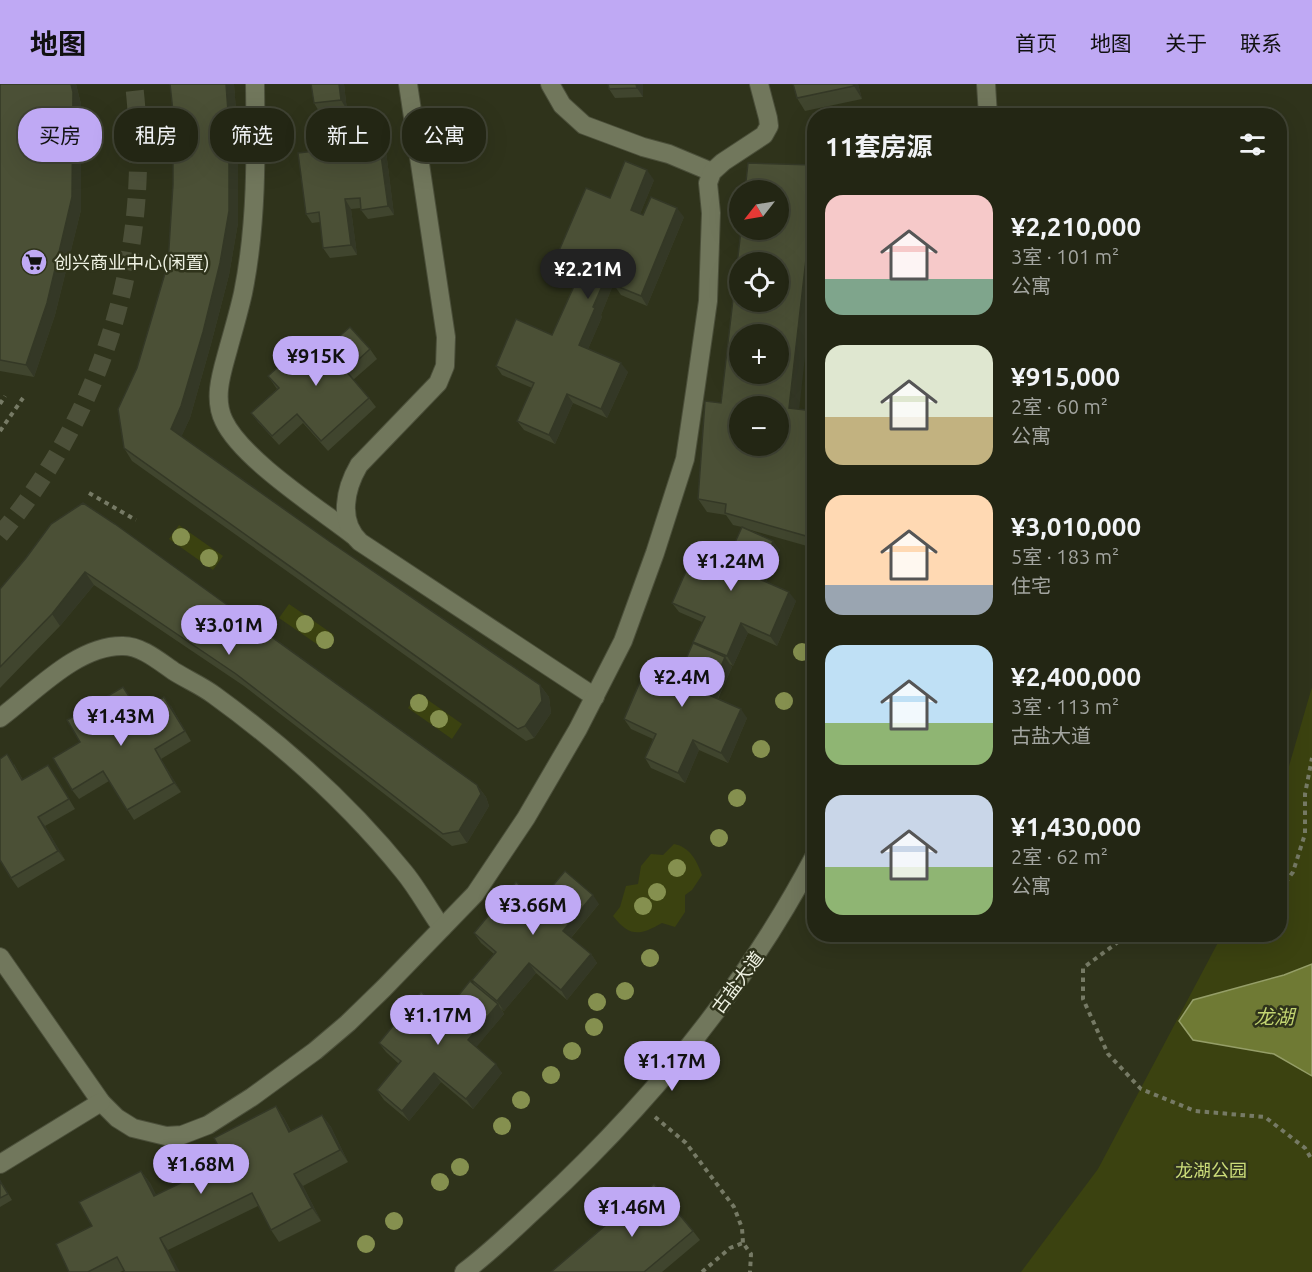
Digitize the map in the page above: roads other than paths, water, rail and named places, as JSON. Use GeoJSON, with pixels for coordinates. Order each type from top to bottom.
{"type":"FeatureCollection","features":[{"type":"Feature","properties":{"kind":"street"},"geometry":{"type":"LineString","coordinates":[[255,84],[254,212],[243,292],[220,377],[219,404],[224,421],[236,439],[258,462],[360,542],[595,697]]}},
{"type":"Feature","properties":{"kind":"street"},"geometry":{"type":"LineString","coordinates":[[353,535],[345,508],[346,494],[358,465],[438,383],[445,366],[446,337],[408,84]]}},
{"type":"Feature","properties":{"kind":"street"},"geometry":{"type":"LineString","coordinates":[[550,84],[562,105],[585,125],[634,144],[669,154],[712,172]]}},
{"type":"Feature","properties":{"kind":"street"},"geometry":{"type":"LineString","coordinates":[[0,957],[101,1102],[117,1118],[133,1128],[149,1133],[182,1136],[207,1125],[252,1097],[315,1051],[340,1030],[475,894],[526,818],[579,729],[622,641],[655,553],[685,459],[708,301],[711,213],[708,183],[712,172],[764,135],[769,126],[759,84]]}},
{"type":"Feature","properties":{"kind":"street"},"geometry":{"type":"LineString","coordinates":[[986,84],[988,108]]}},
{"type":"Feature","properties":{"kind":"street"},"geometry":{"type":"LineString","coordinates":[[0,718],[67,664],[101,650],[124,645],[147,653],[213,694],[270,739],[323,787],[372,835],[405,873],[442,928]]}},
{"type":"Feature","properties":{"kind":"street","name":"古盐大道"},"geometry":{"type":"LineString","coordinates":[[464,1272],[489,1253],[582,1167],[639,1104],[703,1027],[758,955],[807,870]]}},
{"type":"Feature","properties":{"kind":"street"},"geometry":{"type":"LineString","coordinates":[[0,1164],[101,1102]]}},
{"type":"Feature","properties":{"kind":"water","name":"龙湖"},"geometry":{"type":"Polygon","coordinates":[[[1312,964],[1312,1076],[1274,1054],[1193,1040],[1179,1021],[1193,1000],[1284,975],[1312,964]]]}},
{"type":"Feature","properties":{"kind":"tunnel"},"geometry":{"type":"LineString","coordinates":[[0,535],[37,486],[68,434],[94,380],[114,323],[128,265],[136,206],[138,145],[134,84]]}},
{"type":"Feature","properties":{"kind":"place","name":"创兴商业中心(闲置)"},"geometry":{"type":"Point","coordinates":[34,262]}},
{"type":"Feature","properties":{"kind":"park label","name":"龙湖公园"},"geometry":{"type":"Point","coordinates":[1211,1170]}}]}
